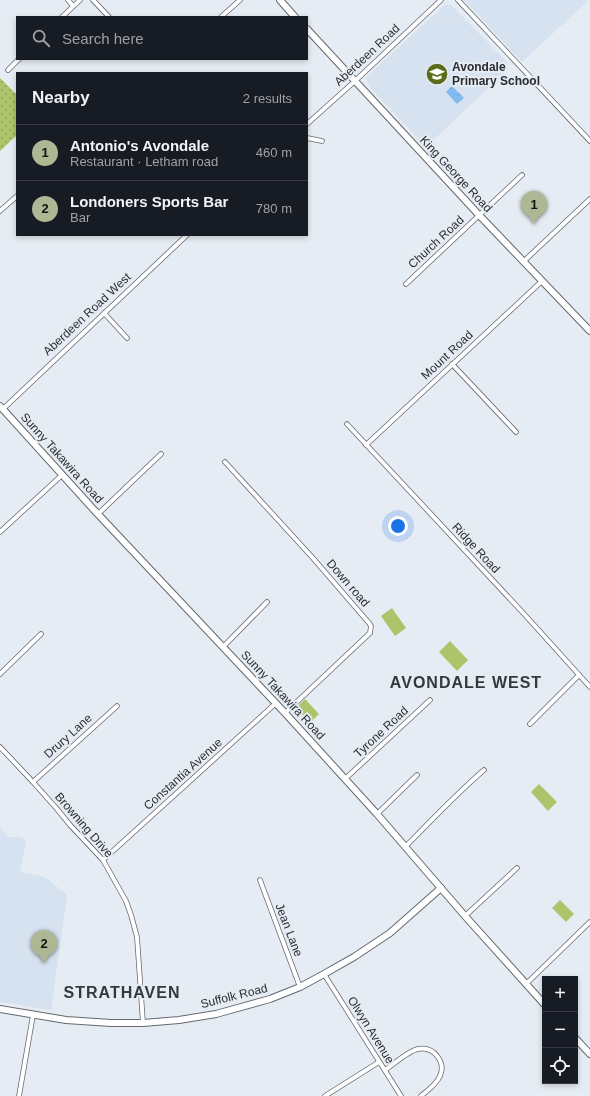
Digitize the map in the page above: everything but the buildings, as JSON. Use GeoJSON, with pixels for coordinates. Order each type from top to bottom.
{"type":"FeatureCollection","features":[{"type":"Feature","properties":{"kind":"main road"},"geometry":{"type":"LineString","coordinates":[[280,0],[295,16]]}},
{"type":"Feature","properties":{"kind":"main road","name":"King George Road"},"geometry":{"type":"LineString","coordinates":[[308,30],[523,262],[590,331]]}},
{"type":"Feature","properties":{"kind":"main road","name":"Sunny Takawira Road"},"geometry":{"type":"LineString","coordinates":[[1,407],[98,514],[276,703],[377,814],[440,888],[542,1002]]}},
{"type":"Feature","properties":{"kind":"main road","name":"Suffolk Road"},"geometry":{"type":"LineString","coordinates":[[0,1009],[32,1015],[111,1023],[143,1023],[179,1020],[216,1014],[270,999],[324,974],[354,957],[385,936],[440,888]]}},
{"type":"Feature","properties":{"kind":"main road"},"geometry":{"type":"LineString","coordinates":[[578,1041],[590,1054]]}},
{"type":"Feature","properties":{"kind":"street"},"geometry":{"type":"LineString","coordinates":[[68,0],[73,6]]}},
{"type":"Feature","properties":{"kind":"street"},"geometry":{"type":"LineString","coordinates":[[63,16],[80,0]]}},
{"type":"Feature","properties":{"kind":"street"},"geometry":{"type":"LineString","coordinates":[[93,0],[108,16]]}},
{"type":"Feature","properties":{"kind":"street"},"geometry":{"type":"LineString","coordinates":[[222,16],[240,0]]}},
{"type":"Feature","properties":{"kind":"street","name":"Aberdeen Road"},"geometry":{"type":"LineString","coordinates":[[308,123],[441,0]]}},
{"type":"Feature","properties":{"kind":"street"},"geometry":{"type":"LineString","coordinates":[[458,0],[590,141]]}},
{"type":"Feature","properties":{"kind":"street"},"geometry":{"type":"LineString","coordinates":[[8,70],[18,60]]}},
{"type":"Feature","properties":{"kind":"street"},"geometry":{"type":"LineString","coordinates":[[308,138],[322,141]]}},
{"type":"Feature","properties":{"kind":"street","name":"Church Road"},"geometry":{"type":"LineString","coordinates":[[406,284],[522,175]]}},
{"type":"Feature","properties":{"kind":"street"},"geometry":{"type":"LineString","coordinates":[[0,211],[16,197]]}},
{"type":"Feature","properties":{"kind":"street"},"geometry":{"type":"LineString","coordinates":[[523,262],[590,199]]}},
{"type":"Feature","properties":{"kind":"street","name":"Aberdeen Road West"},"geometry":{"type":"LineString","coordinates":[[1,407],[185,236]]}},
{"type":"Feature","properties":{"kind":"street","name":"Mount Road"},"geometry":{"type":"LineString","coordinates":[[366,445],[542,281]]}},
{"type":"Feature","properties":{"kind":"street"},"geometry":{"type":"LineString","coordinates":[[104,312],[127,338]]}},
{"type":"Feature","properties":{"kind":"street"},"geometry":{"type":"LineString","coordinates":[[452,364],[516,432]]}},
{"type":"Feature","properties":{"kind":"street","name":"Ridge Road"},"geometry":{"type":"LineString","coordinates":[[347,424],[590,687]]}},
{"type":"Feature","properties":{"kind":"street"},"geometry":{"type":"LineString","coordinates":[[98,514],[161,454]]}},
{"type":"Feature","properties":{"kind":"street","name":"Down road"},"geometry":{"type":"LineString","coordinates":[[225,462],[312,557],[371,626],[370,633],[285,713]]}},
{"type":"Feature","properties":{"kind":"street"},"geometry":{"type":"LineString","coordinates":[[0,532],[62,475]]}},
{"type":"Feature","properties":{"kind":"street"},"geometry":{"type":"LineString","coordinates":[[223,647],[267,602]]}},
{"type":"Feature","properties":{"kind":"street"},"geometry":{"type":"LineString","coordinates":[[0,674],[41,634]]}},
{"type":"Feature","properties":{"kind":"street"},"geometry":{"type":"LineString","coordinates":[[530,724],[579,675]]}},
{"type":"Feature","properties":{"kind":"street","name":"Tyrone Road"},"geometry":{"type":"LineString","coordinates":[[345,779],[430,700]]}},
{"type":"Feature","properties":{"kind":"street","name":"Constantia Avenue"},"geometry":{"type":"LineString","coordinates":[[103,860],[276,703]]}},
{"type":"Feature","properties":{"kind":"street","name":"Drury Lane"},"geometry":{"type":"LineString","coordinates":[[33,782],[117,706]]}},
{"type":"Feature","properties":{"kind":"street","name":"Browning Drive"},"geometry":{"type":"LineString","coordinates":[[0,747],[103,860],[126,901],[137,937],[143,1023]]}},
{"type":"Feature","properties":{"kind":"street"},"geometry":{"type":"LineString","coordinates":[[405,847],[484,770]]}},
{"type":"Feature","properties":{"kind":"street"},"geometry":{"type":"LineString","coordinates":[[377,814],[417,775]]}},
{"type":"Feature","properties":{"kind":"street"},"geometry":{"type":"LineString","coordinates":[[465,916],[517,868]]}},
{"type":"Feature","properties":{"kind":"street","name":"Jean Lane"},"geometry":{"type":"LineString","coordinates":[[260,880],[300,986]]}},
{"type":"Feature","properties":{"kind":"street"},"geometry":{"type":"LineString","coordinates":[[526,984],[590,922]]}},
{"type":"Feature","properties":{"kind":"street","name":"Olwyn Avenue"},"geometry":{"type":"LineString","coordinates":[[324,974],[401,1096]]}},
{"type":"Feature","properties":{"kind":"street"},"geometry":{"type":"LineString","coordinates":[[19,1096],[32,1015]]}},
{"type":"Feature","properties":{"kind":"street"},"geometry":{"type":"LineString","coordinates":[[385,1070],[416,1049],[426,1048],[432,1051],[440,1060],[442,1070],[440,1077],[434,1085],[421,1096]]}},
{"type":"Feature","properties":{"kind":"street"},"geometry":{"type":"LineString","coordinates":[[325,1096],[379,1062]]}},
{"type":"Feature","properties":{"kind":"shaded area"},"geometry":{"type":"Polygon","coordinates":[[[464,0],[589,0],[522,62],[464,0]]]}},
{"type":"Feature","properties":{"kind":"shaded area","name":"Avondale Primary School"},"geometry":{"type":"Polygon","coordinates":[[[445,5],[451,5],[507,62],[507,70],[426,147],[369,86],[366,77],[445,5]]]}},
{"type":"Feature","properties":{"kind":"shaded area"},"geometry":{"type":"Polygon","coordinates":[[[0,828],[9,837],[21,837],[26,841],[20,872],[45,877],[67,895],[51,1010],[0,1002],[0,828]]]}},
{"type":"Feature","properties":{"kind":"green space"},"geometry":{"type":"Polygon","coordinates":[[[0,78],[16,94],[16,136],[0,151],[0,78]]]}},
{"type":"Feature","properties":{"kind":"green space"},"geometry":{"type":"Polygon","coordinates":[[[392,608],[406,628],[395,636],[381,616],[392,608]]]}},
{"type":"Feature","properties":{"kind":"green space"},"geometry":{"type":"Polygon","coordinates":[[[450,641],[468,660],[457,671],[439,652],[450,641]]]}},
{"type":"Feature","properties":{"kind":"green space"},"geometry":{"type":"Polygon","coordinates":[[[305,699],[319,714],[310,723],[296,708],[305,699]]]}},
{"type":"Feature","properties":{"kind":"green space"},"geometry":{"type":"Polygon","coordinates":[[[539,784],[557,802],[548,811],[531,792],[539,784]]]}},
{"type":"Feature","properties":{"kind":"green space"},"geometry":{"type":"Polygon","coordinates":[[[560,900],[574,914],[566,922],[552,908],[560,900]]]}},
{"type":"Feature","properties":{"kind":"water"},"geometry":{"type":"Polygon","coordinates":[[[452,86],[464,98],[457,104],[446,92],[452,86]]]}},
{"type":"Feature","properties":{"kind":"place","name":"Avondale Primary School"},"geometry":{"type":"Point","coordinates":[437,74]}},
{"type":"Feature","properties":{"kind":"place","name":"Antonio's Avondale"},"geometry":{"type":"Point","coordinates":[534,224]}},
{"type":"Feature","properties":{"kind":"place","name":"Londoners Sports Bar"},"geometry":{"type":"Point","coordinates":[44,963]}},
{"type":"Feature","properties":{"kind":"district","name":"AVONDALE WEST"},"geometry":{"type":"Point","coordinates":[466,682]}},
{"type":"Feature","properties":{"kind":"district","name":"STRATHAVEN"},"geometry":{"type":"Point","coordinates":[122,992]}}]}
